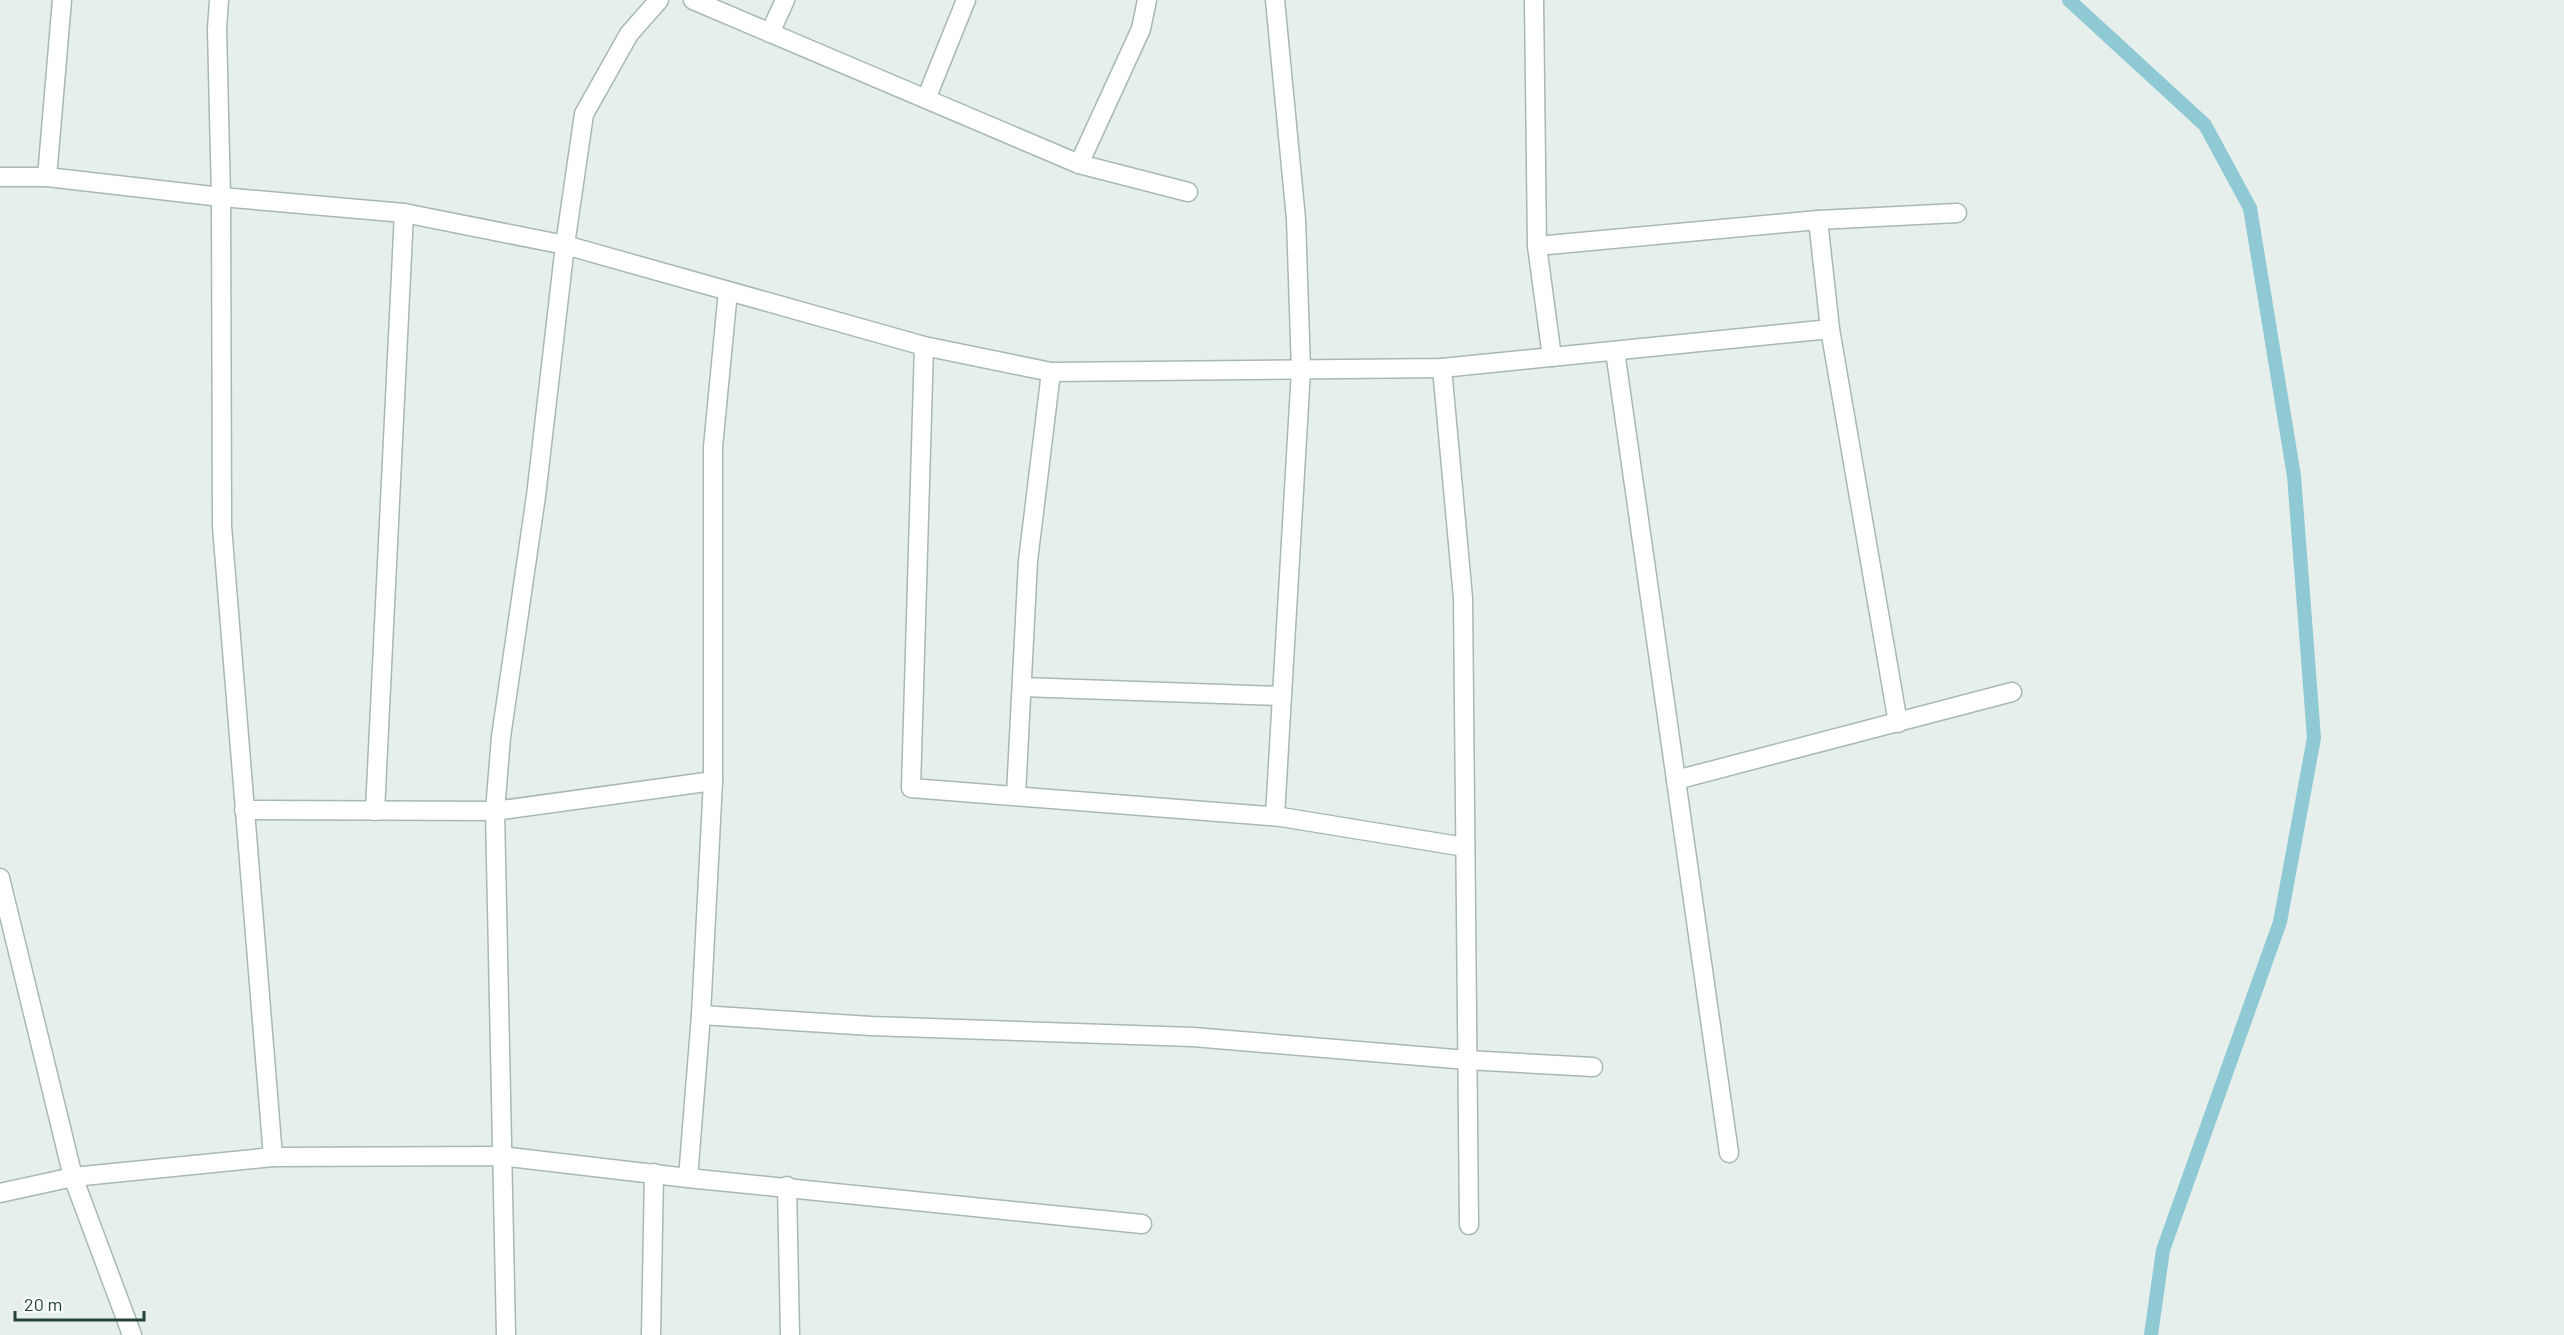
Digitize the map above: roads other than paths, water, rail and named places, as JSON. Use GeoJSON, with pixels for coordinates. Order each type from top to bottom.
{"type":"FeatureCollection","features":[{"type":"Feature","properties":{"kind":"street"},"geometry":{"type":"LineString","coordinates":[[47,177],[62,0]]}},
{"type":"Feature","properties":{"kind":"street"},"geometry":{"type":"LineString","coordinates":[[219,0],[216,29],[221,197],[222,526],[273,1157]]}},
{"type":"Feature","properties":{"kind":"street"},"geometry":{"type":"LineString","coordinates":[[506,1335],[495,812],[501,737],[536,496],[565,244],[585,114],[629,34],[659,0]]}},
{"type":"Feature","properties":{"kind":"street"},"geometry":{"type":"LineString","coordinates":[[693,0],[1079,164],[1188,192]]}},
{"type":"Feature","properties":{"kind":"street"},"geometry":{"type":"LineString","coordinates":[[770,33],[785,0]]}},
{"type":"Feature","properties":{"kind":"street"},"geometry":{"type":"LineString","coordinates":[[926,99],[966,0]]}},
{"type":"Feature","properties":{"kind":"street"},"geometry":{"type":"LineString","coordinates":[[1079,164],[1141,29],[1148,0]]}},
{"type":"Feature","properties":{"kind":"street"},"geometry":{"type":"LineString","coordinates":[[1275,0],[1296,219],[1300,370],[1275,816]]}},
{"type":"Feature","properties":{"kind":"street"},"geometry":{"type":"LineString","coordinates":[[1534,0],[1537,246],[1552,357]]}},
{"type":"Feature","properties":{"kind":"street"},"geometry":{"type":"LineString","coordinates":[[0,177],[47,177],[221,197],[404,213],[565,244],[924,346],[1051,372],[1442,368],[1830,329]]}},
{"type":"Feature","properties":{"kind":"street"},"geometry":{"type":"LineString","coordinates":[[375,811],[404,213]]}},
{"type":"Feature","properties":{"kind":"street"},"geometry":{"type":"LineString","coordinates":[[1537,246],[1818,220],[1957,213]]}},
{"type":"Feature","properties":{"kind":"street"},"geometry":{"type":"LineString","coordinates":[[1818,220],[1830,329],[1898,723]]}},
{"type":"Feature","properties":{"kind":"street"},"geometry":{"type":"LineString","coordinates":[[688,1178],[701,1015],[713,781],[713,447],[728,291]]}},
{"type":"Feature","properties":{"kind":"street"},"geometry":{"type":"LineString","coordinates":[[924,346],[911,788],[1275,816],[1465,847]]}},
{"type":"Feature","properties":{"kind":"street"},"geometry":{"type":"LineString","coordinates":[[1615,351],[1729,1153]]}},
{"type":"Feature","properties":{"kind":"street"},"geometry":{"type":"LineString","coordinates":[[1442,368],[1464,598],[1469,1225]]}},
{"type":"Feature","properties":{"kind":"street"},"geometry":{"type":"LineString","coordinates":[[1016,795],[1028,561],[1051,372]]}},
{"type":"Feature","properties":{"kind":"street"},"geometry":{"type":"LineString","coordinates":[[1022,687],[1281,696]]}},
{"type":"Feature","properties":{"kind":"street"},"geometry":{"type":"LineString","coordinates":[[1676,780],[2012,692]]}},
{"type":"Feature","properties":{"kind":"street"},"geometry":{"type":"LineString","coordinates":[[244,810],[495,812],[713,781]]}},
{"type":"Feature","properties":{"kind":"street"},"geometry":{"type":"LineString","coordinates":[[0,878],[73,1177],[132,1335]]}},
{"type":"Feature","properties":{"kind":"street"},"geometry":{"type":"LineString","coordinates":[[701,1015],[871,1026],[1193,1037],[1467,1060],[1593,1066]]}},
{"type":"Feature","properties":{"kind":"street"},"geometry":{"type":"LineString","coordinates":[[0,1193],[73,1177],[273,1157],[501,1156],[688,1178],[787,1186],[1142,1224]]}},
{"type":"Feature","properties":{"kind":"street"},"geometry":{"type":"LineString","coordinates":[[651,1335],[654,1173]]}},
{"type":"Feature","properties":{"kind":"street"},"geometry":{"type":"LineString","coordinates":[[787,1186],[790,1335]]}},
{"type":"Feature","properties":{"kind":"waterway"},"geometry":{"type":"LineString","coordinates":[[2069,0],[2205,125],[2250,208],[2294,476],[2314,738],[2280,922],[2163,1250],[2151,1335]]}}]}
